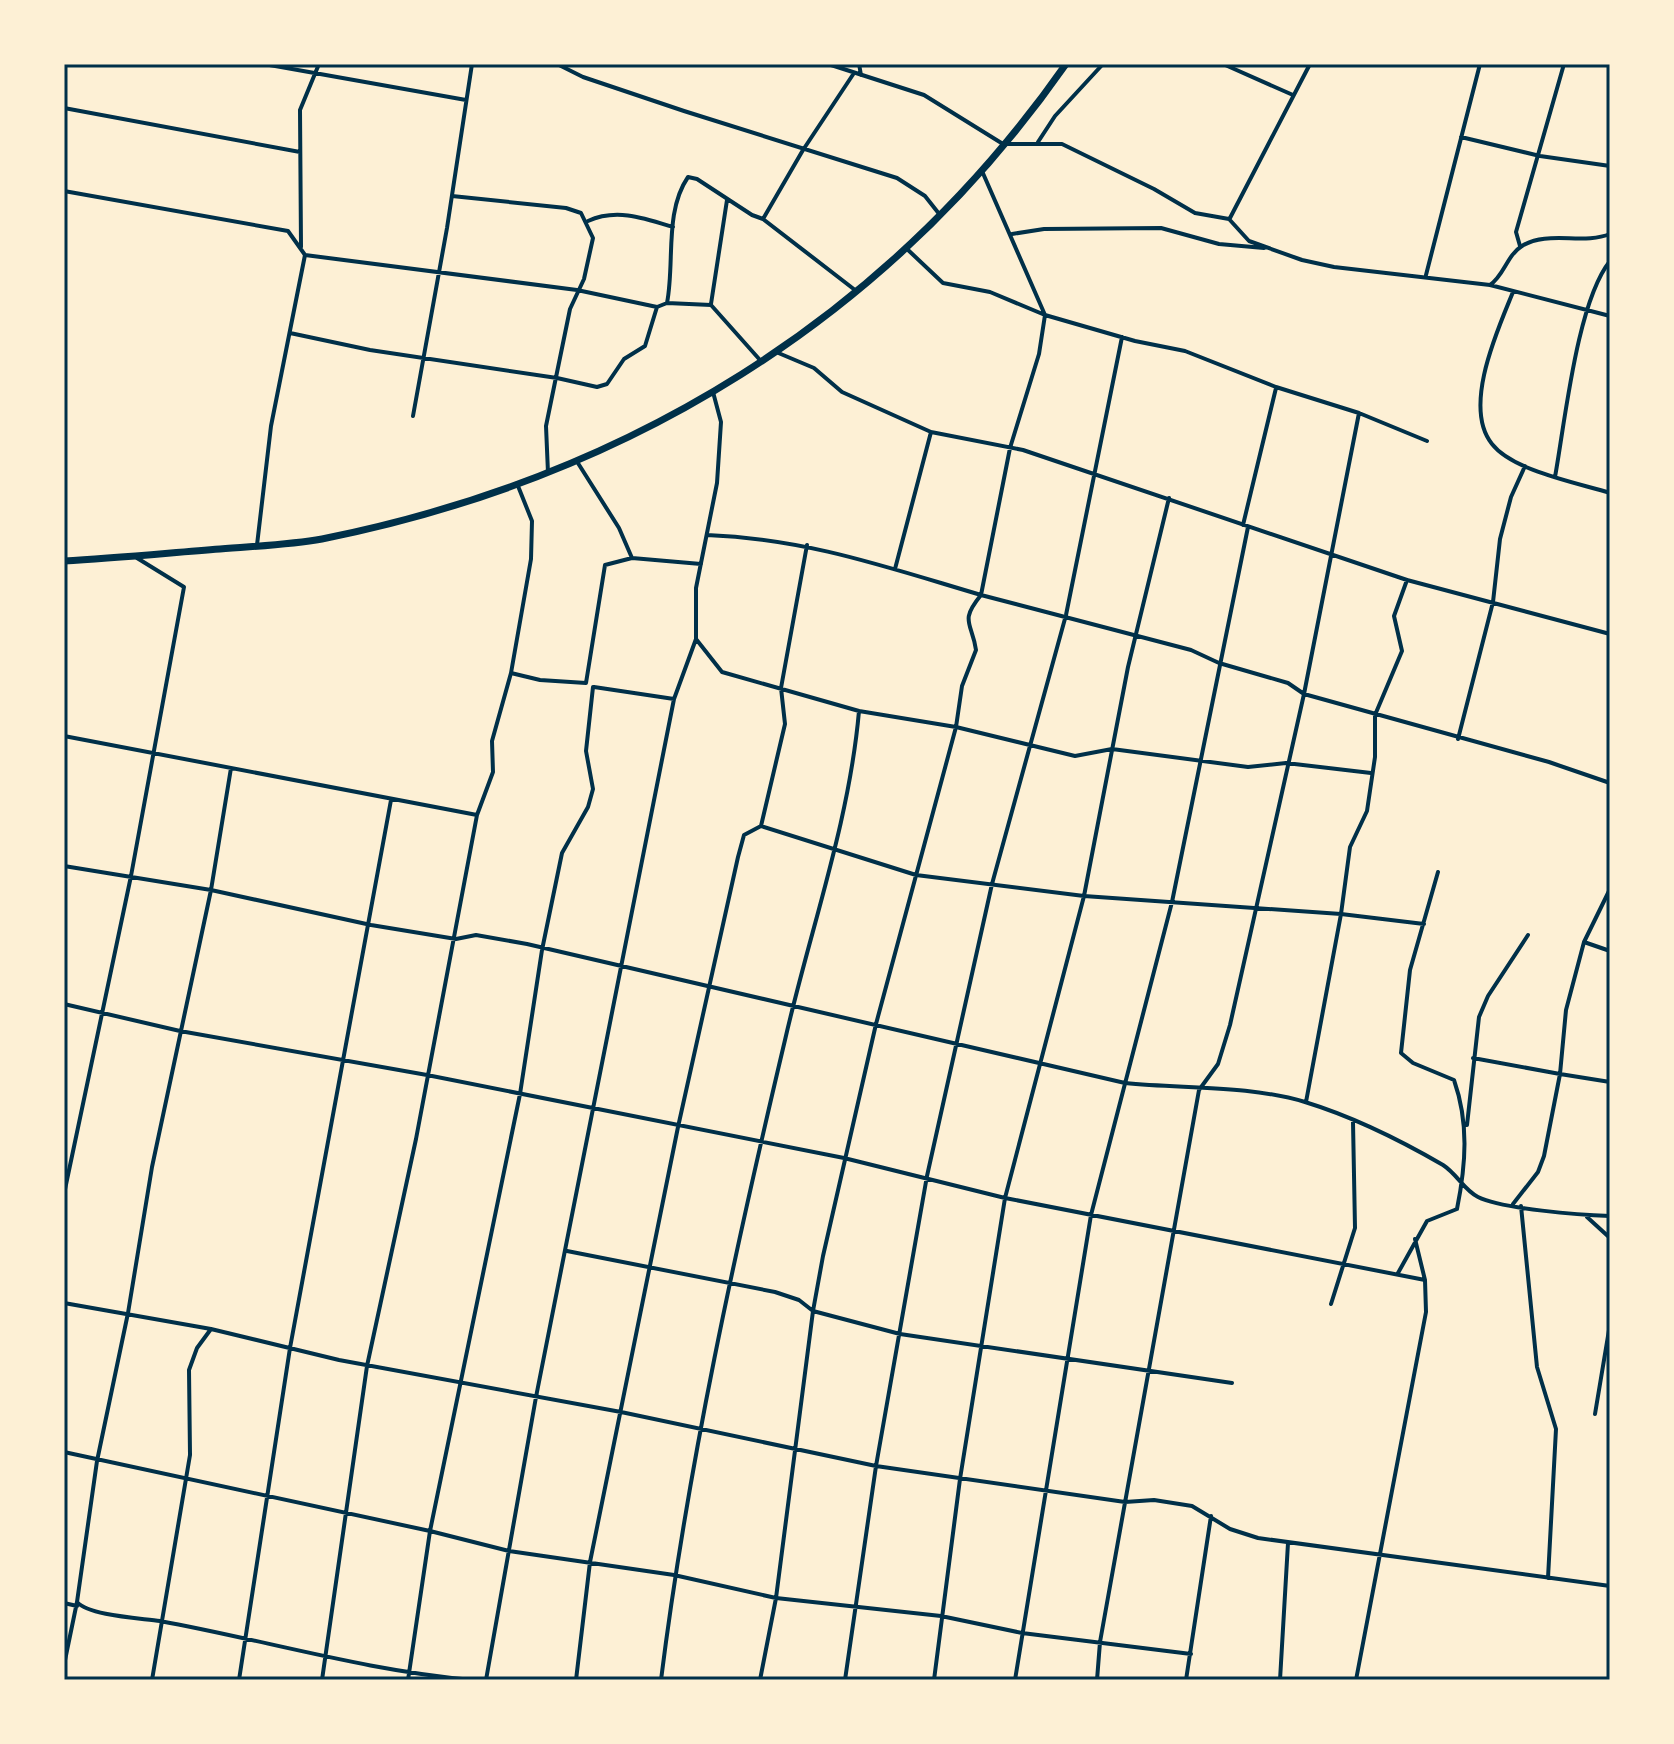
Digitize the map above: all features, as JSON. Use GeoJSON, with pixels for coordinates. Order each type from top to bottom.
{"type":"FeatureCollection","features":[{"type":"Feature","properties":{"kind":"highway"},"geometry":{"type":"LineString","coordinates":[[64,561],[256,547],[321,539],[478,501],[576,460],[713,392],[761,362],[857,292],[907,249],[982,171],[1066,64]]}},
{"type":"Feature","properties":{"kind":"street"},"geometry":{"type":"LineString","coordinates":[[264,64],[466,100]]}},
{"type":"Feature","properties":{"kind":"street"},"geometry":{"type":"LineString","coordinates":[[301,250],[300,110],[319,64]]}},
{"type":"Feature","properties":{"kind":"street"},"geometry":{"type":"LineString","coordinates":[[413,416],[440,273],[472,64]]}},
{"type":"Feature","properties":{"kind":"street"},"geometry":{"type":"LineString","coordinates":[[557,64],[583,77],[684,111],[783,139],[803,150],[897,178],[925,196],[941,215]]}},
{"type":"Feature","properties":{"kind":"street"},"geometry":{"type":"LineString","coordinates":[[828,64],[924,95],[1003,144],[1062,144],[1154,189],[1195,213],[1229,219],[1249,241],[1334,267],[1426,275],[1490,285],[1610,316]]}},
{"type":"Feature","properties":{"kind":"street"},"geometry":{"type":"LineString","coordinates":[[859,64],[861,75]]}},
{"type":"Feature","properties":{"kind":"street"},"geometry":{"type":"LineString","coordinates":[[1038,143],[1055,116],[1103,64]]}},
{"type":"Feature","properties":{"kind":"street"},"geometry":{"type":"LineString","coordinates":[[1223,64],[1293,95]]}},
{"type":"Feature","properties":{"kind":"street"},"geometry":{"type":"LineString","coordinates":[[1229,219],[1310,64]]}},
{"type":"Feature","properties":{"kind":"street"},"geometry":{"type":"LineString","coordinates":[[1426,275],[1480,64]]}},
{"type":"Feature","properties":{"kind":"street"},"geometry":{"type":"LineString","coordinates":[[1520,247],[1516,232],[1564,64]]}},
{"type":"Feature","properties":{"kind":"street"},"geometry":{"type":"LineString","coordinates":[[763,219],[803,150],[854,73]]}},
{"type":"Feature","properties":{"kind":"street"},"geometry":{"type":"LineString","coordinates":[[64,108],[300,152]]}},
{"type":"Feature","properties":{"kind":"street"},"geometry":{"type":"LineString","coordinates":[[1461,137],[1540,156],[1610,166]]}},
{"type":"Feature","properties":{"kind":"street"},"geometry":{"type":"LineString","coordinates":[[760,1680],[776,1598],[813,1311],[844,1158],[876,1024],[956,727],[962,686],[976,650],[967,622],[969,610],[981,595],[1010,448],[1039,354],[1045,315],[982,171]]}},
{"type":"Feature","properties":{"kind":"street"},"geometry":{"type":"LineString","coordinates":[[667,303],[674,266],[674,227],[680,193],[688,177],[697,179],[727,200],[763,219],[857,292]]}},
{"type":"Feature","properties":{"kind":"street"},"geometry":{"type":"LineString","coordinates":[[64,191],[288,231],[305,255],[577,290],[657,307],[667,303],[711,305],[761,362]]}},
{"type":"Feature","properties":{"kind":"street"},"geometry":{"type":"LineString","coordinates":[[452,196],[566,208],[581,213],[588,221],[593,238],[584,279],[577,290],[565,331],[546,426],[548,473]]}},
{"type":"Feature","properties":{"kind":"street"},"geometry":{"type":"LineString","coordinates":[[711,305],[727,200]]}},
{"type":"Feature","properties":{"kind":"street"},"geometry":{"type":"LineString","coordinates":[[588,221],[605,213],[619,213],[674,227]]}},
{"type":"Feature","properties":{"kind":"street"},"geometry":{"type":"LineString","coordinates":[[1011,235],[1044,229],[1161,228],[1219,244],[1274,249]]}},
{"type":"Feature","properties":{"kind":"street"},"geometry":{"type":"LineString","coordinates":[[1490,285],[1520,247],[1538,240],[1586,240],[1610,234]]}},
{"type":"Feature","properties":{"kind":"street"},"geometry":{"type":"LineString","coordinates":[[907,249],[943,283],[990,292],[1045,315],[1185,351],[1276,387],[1359,413],[1427,441]]}},
{"type":"Feature","properties":{"kind":"street"},"geometry":{"type":"LineString","coordinates":[[256,547],[271,426],[305,255]]}},
{"type":"Feature","properties":{"kind":"street"},"geometry":{"type":"LineString","coordinates":[[1555,477],[1589,311],[1601,272],[1610,261]]}},
{"type":"Feature","properties":{"kind":"street"},"geometry":{"type":"LineString","coordinates":[[1513,292],[1488,354],[1481,415],[1492,444],[1525,466],[1610,493]]}},
{"type":"Feature","properties":{"kind":"street"},"geometry":{"type":"LineString","coordinates":[[290,333],[423,359],[557,378],[582,386],[607,384],[624,359],[645,346],[657,307]]}},
{"type":"Feature","properties":{"kind":"street"},"geometry":{"type":"LineString","coordinates":[[845,1680],[876,1466],[927,1176],[992,884],[1028,744],[1066,615],[1092,473],[1122,337]]}},
{"type":"Feature","properties":{"kind":"street"},"geometry":{"type":"LineString","coordinates":[[775,352],[814,368],[842,392],[931,432],[1010,448],[1169,498],[1407,580],[1610,634]]}},
{"type":"Feature","properties":{"kind":"street"},"geometry":{"type":"LineString","coordinates":[[1015,1680],[1091,1215],[1172,902],[1245,526],[1276,387]]}},
{"type":"Feature","properties":{"kind":"street"},"geometry":{"type":"LineString","coordinates":[[486,1680],[536,1397],[674,699],[696,639],[696,588],[714,502],[721,435],[713,392]]}},
{"type":"Feature","properties":{"kind":"street"},"geometry":{"type":"LineString","coordinates":[[1097,1680],[1100,1642],[1146,1369],[1199,1090],[1223,1052],[1304,694],[1359,413]]}},
{"type":"Feature","properties":{"kind":"street"},"geometry":{"type":"LineString","coordinates":[[895,569],[931,432]]}},
{"type":"Feature","properties":{"kind":"street"},"geometry":{"type":"LineString","coordinates":[[576,460],[619,528],[632,558]]}},
{"type":"Feature","properties":{"kind":"street"},"geometry":{"type":"LineString","coordinates":[[1458,739],[1493,602],[1500,539],[1511,497],[1525,466]]}},
{"type":"Feature","properties":{"kind":"street"},"geometry":{"type":"LineString","coordinates":[[322,1680],[367,1366],[456,939],[477,815],[493,772],[492,741],[511,673],[531,559],[532,521],[518,486]]}},
{"type":"Feature","properties":{"kind":"street"},"geometry":{"type":"LineString","coordinates":[[934,1680],[960,1479],[1005,1198],[1084,896],[1112,749],[1169,498]]}},
{"type":"Feature","properties":{"kind":"street"},"geometry":{"type":"LineString","coordinates":[[707,535],[774,539],[807,545],[981,595],[1066,615],[1191,650],[1219,663],[1288,683],[1304,694],[1549,762],[1610,783]]}},
{"type":"Feature","properties":{"kind":"street"},"geometry":{"type":"LineString","coordinates":[[761,826],[785,724],[781,688],[807,545]]}},
{"type":"Feature","properties":{"kind":"street"},"geometry":{"type":"LineString","coordinates":[[64,1194],[131,876],[184,587],[134,556]]}},
{"type":"Feature","properties":{"kind":"street"},"geometry":{"type":"LineString","coordinates":[[586,683],[605,565],[632,558],[701,564]]}},
{"type":"Feature","properties":{"kind":"street"},"geometry":{"type":"LineString","coordinates":[[1306,1102],[1341,914],[1350,847],[1367,811],[1375,715],[1383,689],[1400,658],[1395,608],[1407,580]]}},
{"type":"Feature","properties":{"kind":"street"},"geometry":{"type":"LineString","coordinates":[[696,639],[722,672],[859,711],[956,727],[1075,756],[1112,749],[1248,767],[1286,763],[1371,773]]}},
{"type":"Feature","properties":{"kind":"street"},"geometry":{"type":"LineString","coordinates":[[511,673],[674,699]]}},
{"type":"Feature","properties":{"kind":"street"},"geometry":{"type":"LineString","coordinates":[[409,1677],[430,1531],[458,1382],[520,1094],[542,950],[562,853],[588,807],[593,789],[586,751],[593,687]]}},
{"type":"Feature","properties":{"kind":"street"},"geometry":{"type":"LineString","coordinates":[[661,1680],[674,1575],[729,1285],[793,1005],[847,804],[859,711]]}},
{"type":"Feature","properties":{"kind":"street"},"geometry":{"type":"LineString","coordinates":[[64,738],[477,815]]}},
{"type":"Feature","properties":{"kind":"street"},"geometry":{"type":"LineString","coordinates":[[64,1665],[77,1604],[97,1461],[128,1313],[152,1167],[211,890],[231,768]]}},
{"type":"Feature","properties":{"kind":"street"},"geometry":{"type":"LineString","coordinates":[[239,1680],[290,1348],[342,1063],[371,925],[391,800]]}},
{"type":"Feature","properties":{"kind":"street"},"geometry":{"type":"LineString","coordinates":[[576,1680],[590,1562],[648,1269],[744,835],[761,826],[916,875],[1084,896],[1341,914],[1424,924]]}},
{"type":"Feature","properties":{"kind":"street"},"geometry":{"type":"LineString","coordinates":[[64,866],[211,890],[371,925],[456,939],[486,936],[712,985],[1125,1083],[1199,1090],[1217,1088],[1306,1102],[1392,1135],[1446,1167],[1478,1197],[1521,1206],[1610,1216]]}},
{"type":"Feature","properties":{"kind":"street"},"geometry":{"type":"LineString","coordinates":[[1438,872],[1410,970],[1401,1053],[1413,1063],[1454,1080],[1466,1130]]}},
{"type":"Feature","properties":{"kind":"street"},"geometry":{"type":"LineString","coordinates":[[1513,1204],[1538,1172],[1544,1156],[1560,1074],[1566,1010],[1584,942],[1610,889]]}},
{"type":"Feature","properties":{"kind":"street"},"geometry":{"type":"LineString","coordinates":[[1398,1273],[1427,1221],[1457,1209],[1475,1078],[1473,1058],[1479,1017],[1488,996],[1528,935]]}},
{"type":"Feature","properties":{"kind":"street"},"geometry":{"type":"LineString","coordinates":[[1584,942],[1610,951]]}},
{"type":"Feature","properties":{"kind":"street"},"geometry":{"type":"LineString","coordinates":[[64,1004],[342,1063],[427,1075],[844,1158],[927,1176],[1005,1198],[1346,1262],[1425,1280]]}},
{"type":"Feature","properties":{"kind":"street"},"geometry":{"type":"LineString","coordinates":[[1473,1058],[1610,1082]]}},
{"type":"Feature","properties":{"kind":"street"},"geometry":{"type":"LineString","coordinates":[[1331,1304],[1355,1228],[1353,1122]]}},
{"type":"Feature","properties":{"kind":"street"},"geometry":{"type":"LineString","coordinates":[[1521,1206],[1537,1367],[1556,1429],[1548,1578]]}},
{"type":"Feature","properties":{"kind":"street"},"geometry":{"type":"LineString","coordinates":[[1585,1215],[1610,1238]]}},
{"type":"Feature","properties":{"kind":"street"},"geometry":{"type":"LineString","coordinates":[[1356,1680],[1426,1312],[1425,1280],[1415,1239]]}},
{"type":"Feature","properties":{"kind":"street"},"geometry":{"type":"LineString","coordinates":[[566,1251],[785,1294],[813,1311],[900,1334],[982,1343],[1232,1383]]}},
{"type":"Feature","properties":{"kind":"street"},"geometry":{"type":"LineString","coordinates":[[64,1303],[211,1329],[367,1366],[621,1412],[876,1466],[1125,1502],[1154,1500],[1192,1506],[1222,1525],[1258,1538],[1610,1586]]}},
{"type":"Feature","properties":{"kind":"street"},"geometry":{"type":"LineString","coordinates":[[1595,1414],[1610,1324]]}},
{"type":"Feature","properties":{"kind":"street"},"geometry":{"type":"LineString","coordinates":[[152,1680],[191,1433],[187,1390],[189,1370],[197,1348],[211,1329]]}},
{"type":"Feature","properties":{"kind":"street"},"geometry":{"type":"LineString","coordinates":[[64,1452],[97,1461],[185,1476],[509,1551],[674,1575],[776,1598],[941,1616],[1022,1633],[1191,1654]]}},
{"type":"Feature","properties":{"kind":"street"},"geometry":{"type":"LineString","coordinates":[[1186,1680],[1211,1516]]}},
{"type":"Feature","properties":{"kind":"street"},"geometry":{"type":"LineString","coordinates":[[1280,1680],[1288,1542]]}},
{"type":"Feature","properties":{"kind":"street"},"geometry":{"type":"LineString","coordinates":[[64,1603],[326,1655],[409,1677],[473,1680]]}}]}
